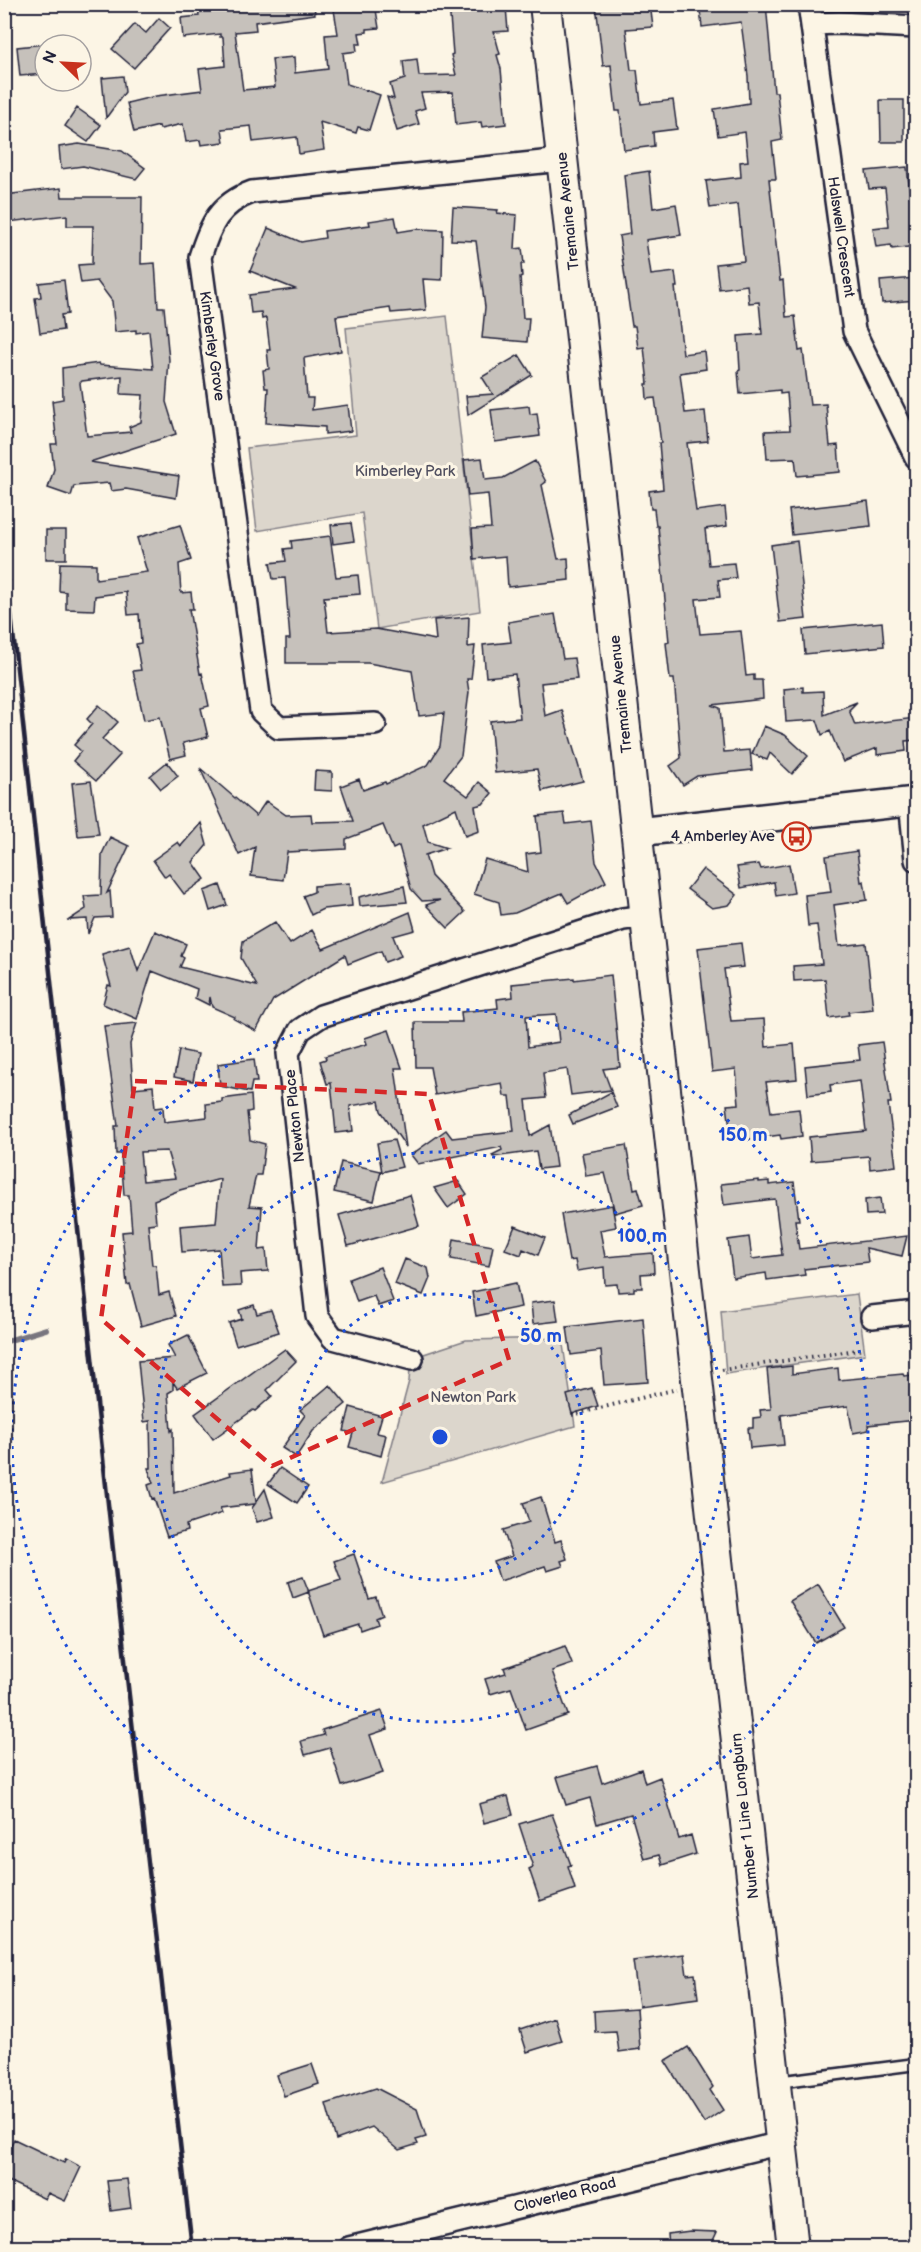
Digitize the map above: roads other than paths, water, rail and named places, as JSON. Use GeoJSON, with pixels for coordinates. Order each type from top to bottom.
{"type":"FeatureCollection","features":[{"type":"Feature","properties":{"kind":"main road","name":"Tremaine Avenue"},"geometry":{"type":"LineString","coordinates":[[545,4],[646,916],[710,1377]]}},
{"type":"Feature","properties":{"kind":"main road","name":"Number 1 Line Longburn"},"geometry":{"type":"LineString","coordinates":[[710,1377],[774,2082],[793,2247]]}},
{"type":"Feature","properties":{"kind":"street"},"geometry":{"type":"LineString","coordinates":[[811,14],[839,23],[916,27]]}},
{"type":"Feature","properties":{"kind":"street","name":"Halswell Crescent"},"geometry":{"type":"LineString","coordinates":[[811,14],[854,331],[916,457]]}},
{"type":"Feature","properties":{"kind":"street","name":"Kimberley Grove"},"geometry":{"type":"LineString","coordinates":[[375,724],[279,728],[261,711],[200,257],[208,231],[219,213],[237,198],[252,192],[562,160]]}},
{"type":"Feature","properties":{"kind":"street"},"geometry":{"type":"LineString","coordinates":[[637,832],[913,802],[916,860]]}},
{"type":"Feature","properties":{"kind":"street","name":"Newton Place"},"geometry":{"type":"LineString","coordinates":[[412,1359],[333,1338],[316,1316],[288,1053],[300,1030],[321,1016],[623,919],[646,916]]}},
{"type":"Feature","properties":{"kind":"street"},"geometry":{"type":"LineString","coordinates":[[872,1317],[916,1312]]}},
{"type":"Feature","properties":{"kind":"street","name":"Cloverlea Road"},"geometry":{"type":"LineString","coordinates":[[350,2247],[781,2143]]}},
{"type":"Feature","properties":{"kind":"lane"},"geometry":{"type":"LineString","coordinates":[[774,2082],[916,2064]]}},
{"type":"Feature","properties":{"kind":"waterway"},"geometry":{"type":"LineString","coordinates":[[4,1342],[46,1329]]}},
{"type":"Feature","properties":{"kind":"railway"},"geometry":{"type":"LineString","coordinates":[[4,550],[126,1669],[192,2248]]}},
{"type":"Feature","properties":{"kind":"place","name":"4 Amberley Ave"},"geometry":{"type":"Point","coordinates":[796,836]}},
{"type":"Feature","properties":{"kind":"park label","name":"Kimberley Park"},"geometry":{"type":"Point","coordinates":[405,471]}},
{"type":"Feature","properties":{"kind":"park label","name":"Newton Park"},"geometry":{"type":"Point","coordinates":[473,1397]}}]}
